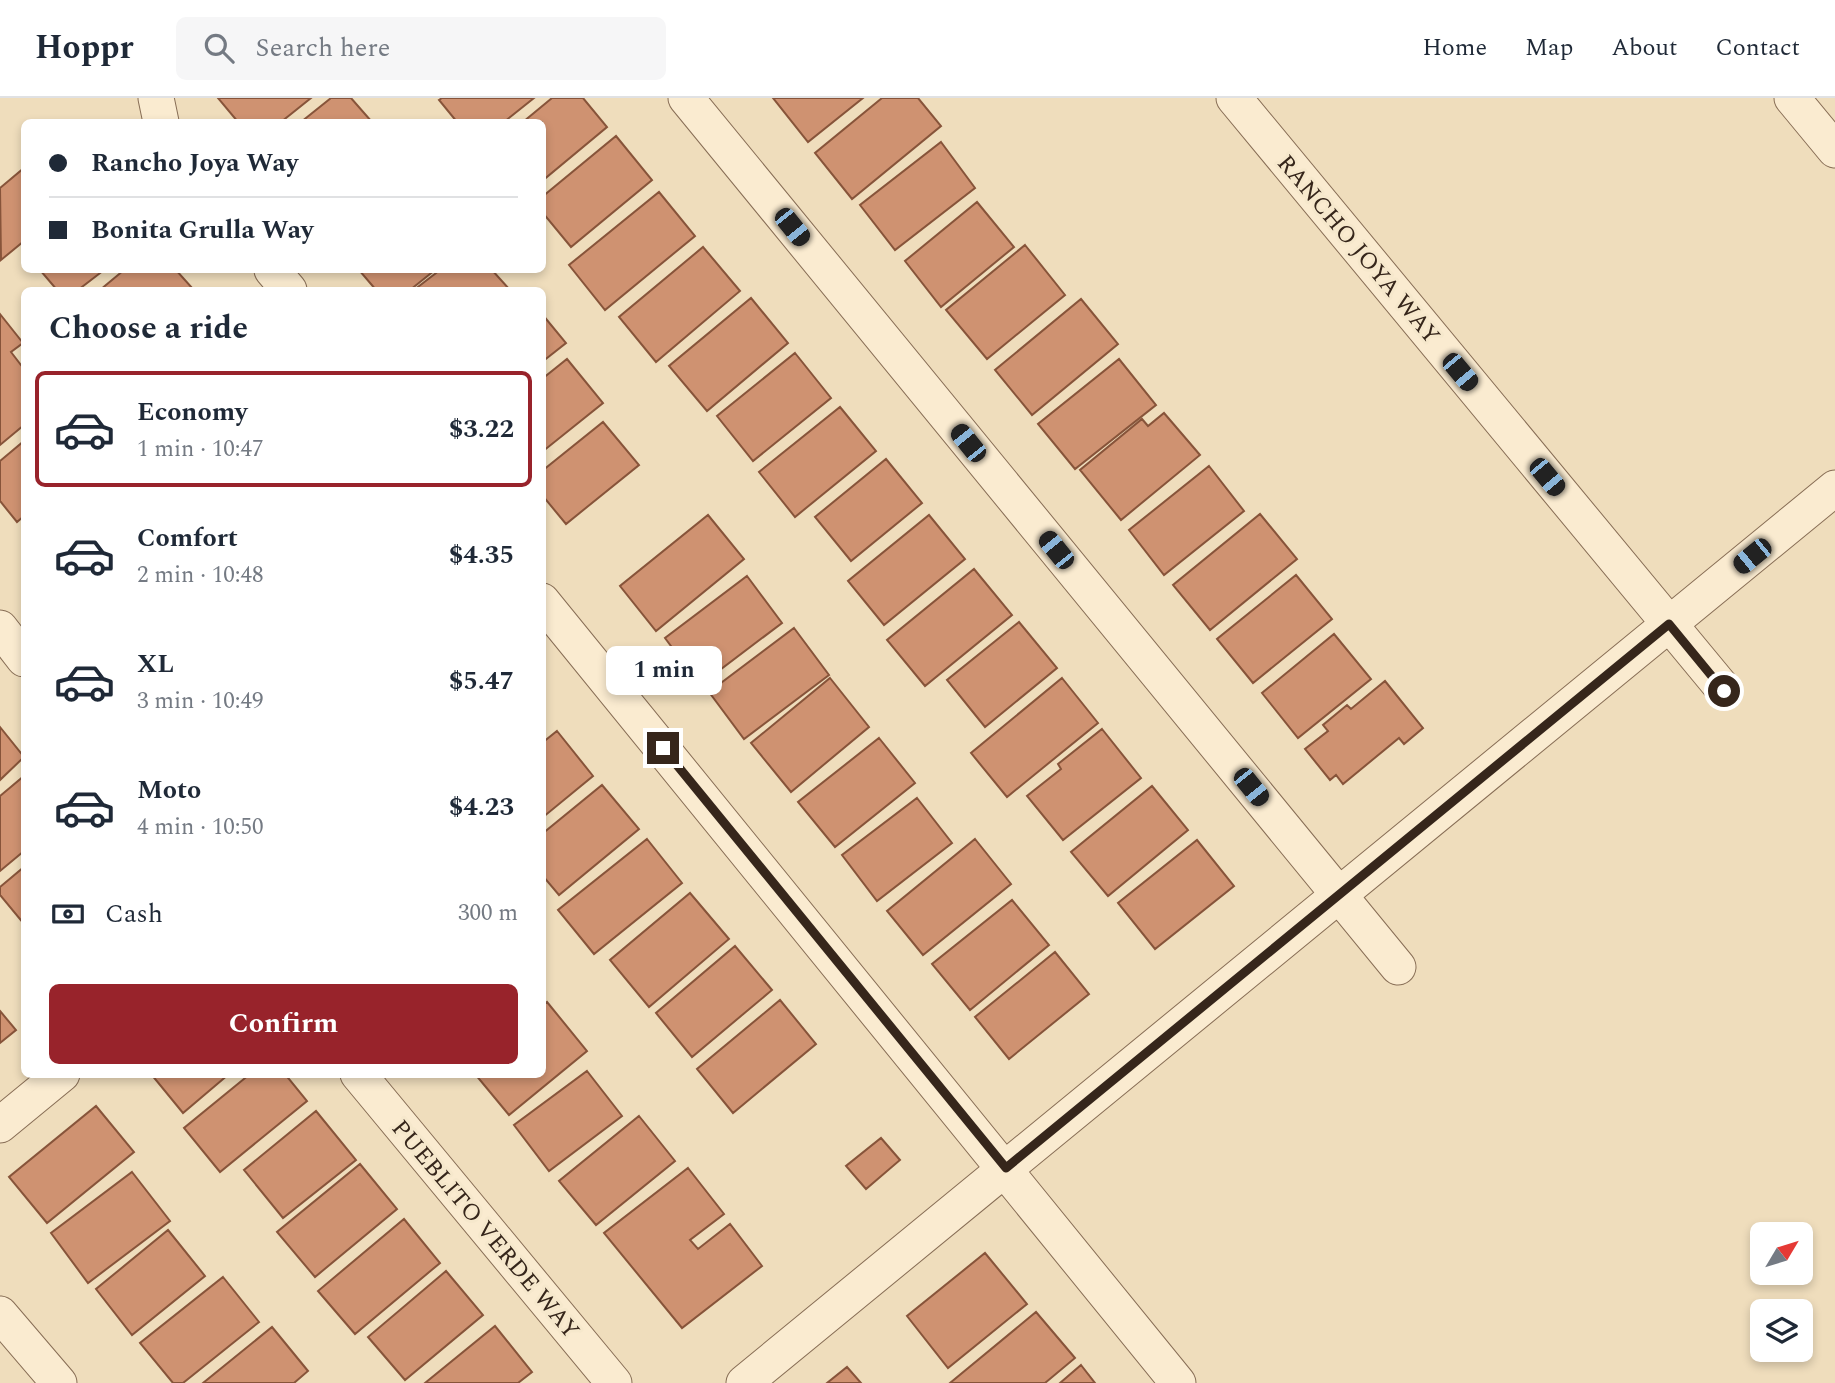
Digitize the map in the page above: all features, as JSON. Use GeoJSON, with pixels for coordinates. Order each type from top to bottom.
{"type":"FeatureCollection","features":[{"type":"Feature","properties":{"kind":"street"},"geometry":{"type":"LineString","coordinates":[[686,98],[1398,967]]}},
{"type":"Feature","properties":{"kind":"street","name":"RANCHO JOYA WAY"},"geometry":{"type":"LineString","coordinates":[[1234,98],[1724,691]]}},
{"type":"Feature","properties":{"kind":"street"},"geometry":{"type":"LineString","coordinates":[[1792,98],[1835,150]]}},
{"type":"Feature","properties":{"kind":"street"},"geometry":{"type":"LineString","coordinates":[[275,273],[286,287]]}},
{"type":"Feature","properties":{"kind":"street"},"geometry":{"type":"LineString","coordinates":[[744,1383],[1835,488]]}},
{"type":"Feature","properties":{"kind":"street"},"geometry":{"type":"LineString","coordinates":[[546,606],[1006,1168],[1178,1383]]}},
{"type":"Feature","properties":{"kind":"street"},"geometry":{"type":"LineString","coordinates":[[0,628],[21,655]]}},
{"type":"Feature","properties":{"kind":"street"},"geometry":{"type":"LineString","coordinates":[[0,1125],[57,1078]]}},
{"type":"Feature","properties":{"kind":"street","name":"PUEBLITO VERDE WAY"},"geometry":{"type":"LineString","coordinates":[[361,1078],[614,1383]]}},
{"type":"Feature","properties":{"kind":"street"},"geometry":{"type":"LineString","coordinates":[[0,1314],[59,1383]]}},
{"type":"Feature","properties":{"kind":"building"},"geometry":{"type":"Polygon","coordinates":[[[218,98],[311,98],[285,119],[236,119],[218,98]]]}},
{"type":"Feature","properties":{"kind":"building"},"geometry":{"type":"Polygon","coordinates":[[[331,98],[351,98],[369,119],[305,119],[331,98]]]}},
{"type":"Feature","properties":{"kind":"building"},"geometry":{"type":"Polygon","coordinates":[[[534,98],[508,119],[455,119],[439,100],[534,98]]]}},
{"type":"Feature","properties":{"kind":"building"},"geometry":{"type":"Polygon","coordinates":[[[552,98],[583,98],[607,127],[546,178],[546,119],[527,119],[552,98]]]}},
{"type":"Feature","properties":{"kind":"building"},"geometry":{"type":"Polygon","coordinates":[[[773,98],[863,98],[808,142],[773,98]]]}},
{"type":"Feature","properties":{"kind":"building"},"geometry":{"type":"Polygon","coordinates":[[[882,98],[918,98],[941,126],[852,199],[815,153],[882,98]]]}},
{"type":"Feature","properties":{"kind":"building"},"geometry":{"type":"Polygon","coordinates":[[[616,136],[652,180],[571,247],[546,217],[546,194],[616,136]]]}},
{"type":"Feature","properties":{"kind":"building"},"geometry":{"type":"Polygon","coordinates":[[[941,142],[975,188],[895,250],[860,205],[941,142]]]}},
{"type":"Feature","properties":{"kind":"building"},"geometry":{"type":"Polygon","coordinates":[[[21,170],[21,243],[1,260],[0,188],[21,170]]]}},
{"type":"Feature","properties":{"kind":"building"},"geometry":{"type":"Polygon","coordinates":[[[659,192],[695,236],[605,310],[569,265],[659,192]]]}},
{"type":"Feature","properties":{"kind":"building"},"geometry":{"type":"Polygon","coordinates":[[[977,202],[1014,247],[941,307],[905,261],[977,202]]]}},
{"type":"Feature","properties":{"kind":"building"},"geometry":{"type":"Polygon","coordinates":[[[1025,245],[1065,295],[987,359],[946,310],[1025,245]]]}},
{"type":"Feature","properties":{"kind":"building"},"geometry":{"type":"Polygon","coordinates":[[[703,247],[740,291],[656,362],[619,317],[703,247]]]}},
{"type":"Feature","properties":{"kind":"building"},"geometry":{"type":"Polygon","coordinates":[[[43,273],[100,273],[82,287],[54,287],[43,273]]]}},
{"type":"Feature","properties":{"kind":"building"},"geometry":{"type":"Polygon","coordinates":[[[120,273],[179,273],[191,287],[104,287],[120,273]]]}},
{"type":"Feature","properties":{"kind":"building"},"geometry":{"type":"Polygon","coordinates":[[[362,273],[431,273],[414,287],[373,287],[362,273]]]}},
{"type":"Feature","properties":{"kind":"building"},"geometry":{"type":"Polygon","coordinates":[[[436,273],[495,273],[507,287],[418,287],[436,273]]]}},
{"type":"Feature","properties":{"kind":"building"},"geometry":{"type":"Polygon","coordinates":[[[751,298],[788,343],[707,411],[669,366],[751,298]]]}},
{"type":"Feature","properties":{"kind":"building"},"geometry":{"type":"Polygon","coordinates":[[[1081,299],[1118,344],[1032,415],[995,370],[1081,299]]]}},
{"type":"Feature","properties":{"kind":"building"},"geometry":{"type":"Polygon","coordinates":[[[0,314],[21,340],[21,344],[11,352],[21,365],[21,428],[0,445],[0,314]]]}},
{"type":"Feature","properties":{"kind":"building"},"geometry":{"type":"Polygon","coordinates":[[[546,319],[566,343],[546,359],[546,319]]]}},
{"type":"Feature","properties":{"kind":"building"},"geometry":{"type":"Polygon","coordinates":[[[795,353],[831,398],[753,461],[717,416],[795,353]]]}},
{"type":"Feature","properties":{"kind":"building"},"geometry":{"type":"Polygon","coordinates":[[[567,359],[603,403],[546,449],[546,376],[567,359]]]}},
{"type":"Feature","properties":{"kind":"building"},"geometry":{"type":"Polygon","coordinates":[[[1119,359],[1156,405],[1075,469],[1038,424],[1119,359]]]}},
{"type":"Feature","properties":{"kind":"building"},"geometry":{"type":"Polygon","coordinates":[[[840,407],[876,451],[795,517],[759,472],[840,407]]]}},
{"type":"Feature","properties":{"kind":"building"},"geometry":{"type":"Polygon","coordinates":[[[1164,413],[1200,455],[1121,520],[1080,470],[1142,419],[1148,426],[1164,413]]]}},
{"type":"Feature","properties":{"kind":"building"},"geometry":{"type":"Polygon","coordinates":[[[603,422],[639,465],[566,524],[546,500],[546,468],[603,422]]]}},
{"type":"Feature","properties":{"kind":"building"},"geometry":{"type":"Polygon","coordinates":[[[21,444],[21,519],[17,522],[0,501],[0,461],[21,444]]]}},
{"type":"Feature","properties":{"kind":"building"},"geometry":{"type":"Polygon","coordinates":[[[886,459],[922,503],[851,561],[815,517],[886,459]]]}},
{"type":"Feature","properties":{"kind":"building"},"geometry":{"type":"Polygon","coordinates":[[[1209,466],[1244,511],[1164,575],[1129,530],[1209,466]]]}},
{"type":"Feature","properties":{"kind":"building"},"geometry":{"type":"Polygon","coordinates":[[[1260,514],[1297,559],[1210,630],[1173,585],[1260,514]]]}},
{"type":"Feature","properties":{"kind":"building"},"geometry":{"type":"Polygon","coordinates":[[[708,515],[744,559],[656,631],[620,586],[708,515]]]}},
{"type":"Feature","properties":{"kind":"building"},"geometry":{"type":"Polygon","coordinates":[[[929,515],[965,559],[884,625],[848,581],[929,515]]]}},
{"type":"Feature","properties":{"kind":"building"},"geometry":{"type":"Polygon","coordinates":[[[974,569],[1012,615],[925,686],[887,640],[974,569]]]}},
{"type":"Feature","properties":{"kind":"building"},"geometry":{"type":"Polygon","coordinates":[[[1296,575],[1332,619],[1253,683],[1217,639],[1296,575]]]}},
{"type":"Feature","properties":{"kind":"building"},"geometry":{"type":"Polygon","coordinates":[[[747,576],[782,623],[700,685],[665,638],[747,576]]]}},
{"type":"Feature","properties":{"kind":"building"},"geometry":{"type":"Polygon","coordinates":[[[1019,622],[1057,668],[985,727],[947,680],[1019,622]]]}},
{"type":"Feature","properties":{"kind":"building"},"geometry":{"type":"Polygon","coordinates":[[[794,628],[829,675],[744,739],[709,692],[794,628]]]}},
{"type":"Feature","properties":{"kind":"building"},"geometry":{"type":"Polygon","coordinates":[[[1334,634],[1371,679],[1298,738],[1262,693],[1334,634]]]}},
{"type":"Feature","properties":{"kind":"building"},"geometry":{"type":"Polygon","coordinates":[[[830,678],[869,727],[791,792],[751,743],[830,678]]]}},
{"type":"Feature","properties":{"kind":"building"},"geometry":{"type":"Polygon","coordinates":[[[1062,678],[1098,723],[1007,797],[971,753],[1062,678]]]}},
{"type":"Feature","properties":{"kind":"building"},"geometry":{"type":"Polygon","coordinates":[[[1385,681],[1423,728],[1404,744],[1399,738],[1343,784],[1336,775],[1330,780],[1305,749],[1328,731],[1323,725],[1347,705],[1351,709],[1385,681]]]}},
{"type":"Feature","properties":{"kind":"building"},"geometry":{"type":"Polygon","coordinates":[[[0,727],[21,753],[21,760],[0,780],[0,727]]]}},
{"type":"Feature","properties":{"kind":"building"},"geometry":{"type":"Polygon","coordinates":[[[1102,729],[1141,778],[1063,840],[1027,796],[1061,769],[1058,764],[1102,729]]]}},
{"type":"Feature","properties":{"kind":"building"},"geometry":{"type":"Polygon","coordinates":[[[557,731],[593,776],[546,815],[546,740],[557,731]]]}},
{"type":"Feature","properties":{"kind":"building"},"geometry":{"type":"Polygon","coordinates":[[[879,738],[915,783],[835,847],[798,802],[879,738]]]}},
{"type":"Feature","properties":{"kind":"building"},"geometry":{"type":"Polygon","coordinates":[[[21,778],[21,854],[0,871],[0,796],[21,778]]]}},
{"type":"Feature","properties":{"kind":"building"},"geometry":{"type":"Polygon","coordinates":[[[602,785],[639,829],[559,895],[546,880],[546,831],[602,785]]]}},
{"type":"Feature","properties":{"kind":"building"},"geometry":{"type":"Polygon","coordinates":[[[1152,786],[1188,830],[1108,896],[1071,852],[1152,786]]]}},
{"type":"Feature","properties":{"kind":"building"},"geometry":{"type":"Polygon","coordinates":[[[917,798],[952,843],[877,901],[842,855],[917,798]]]}},
{"type":"Feature","properties":{"kind":"building"},"geometry":{"type":"Polygon","coordinates":[[[647,839],[682,883],[594,954],[558,910],[647,839]]]}},
{"type":"Feature","properties":{"kind":"building"},"geometry":{"type":"Polygon","coordinates":[[[975,839],[1011,884],[923,955],[887,911],[975,839]]]}},
{"type":"Feature","properties":{"kind":"building"},"geometry":{"type":"Polygon","coordinates":[[[1197,840],[1234,886],[1155,949],[1118,903],[1197,840]]]}},
{"type":"Feature","properties":{"kind":"building"},"geometry":{"type":"Polygon","coordinates":[[[21,870],[21,920],[0,895],[0,887],[21,870]]]}},
{"type":"Feature","properties":{"kind":"building"},"geometry":{"type":"Polygon","coordinates":[[[690,893],[729,939],[649,1007],[610,960],[690,893]]]}},
{"type":"Feature","properties":{"kind":"building"},"geometry":{"type":"Polygon","coordinates":[[[1012,900],[1049,945],[970,1010],[932,964],[1012,900]]]}},
{"type":"Feature","properties":{"kind":"building"},"geometry":{"type":"Polygon","coordinates":[[[735,946],[772,990],[692,1057],[656,1013],[735,946]]]}},
{"type":"Feature","properties":{"kind":"building"},"geometry":{"type":"Polygon","coordinates":[[[1055,952],[1089,994],[1009,1059],[975,1017],[1055,952]]]}},
{"type":"Feature","properties":{"kind":"building"},"geometry":{"type":"Polygon","coordinates":[[[780,1000],[816,1044],[733,1113],[697,1069],[780,1000]]]}},
{"type":"Feature","properties":{"kind":"building"},"geometry":{"type":"Polygon","coordinates":[[[546,1003],[587,1051],[509,1115],[478,1078],[546,1078],[546,1003]]]}},
{"type":"Feature","properties":{"kind":"building"},"geometry":{"type":"Polygon","coordinates":[[[0,1011],[16,1030],[0,1043],[0,1011]]]}},
{"type":"Feature","properties":{"kind":"building"},"geometry":{"type":"Polygon","coordinates":[[[587,1071],[622,1116],[549,1171],[514,1125],[587,1071]]]}},
{"type":"Feature","properties":{"kind":"building"},"geometry":{"type":"Polygon","coordinates":[[[154,1078],[224,1078],[183,1113],[154,1078]]]}},
{"type":"Feature","properties":{"kind":"building"},"geometry":{"type":"Polygon","coordinates":[[[245,1078],[288,1078],[307,1101],[220,1172],[184,1128],[245,1078]]]}},
{"type":"Feature","properties":{"kind":"building"},"geometry":{"type":"Polygon","coordinates":[[[96,1106],[134,1152],[47,1223],[9,1177],[96,1106]]]}},
{"type":"Feature","properties":{"kind":"building"},"geometry":{"type":"Polygon","coordinates":[[[316,1111],[356,1160],[283,1218],[244,1170],[316,1111]]]}},
{"type":"Feature","properties":{"kind":"building"},"geometry":{"type":"Polygon","coordinates":[[[639,1116],[675,1161],[596,1225],[559,1181],[639,1116]]]}},
{"type":"Feature","properties":{"kind":"building"},"geometry":{"type":"Polygon","coordinates":[[[881,1138],[900,1160],[866,1189],[846,1166],[881,1138]]]}},
{"type":"Feature","properties":{"kind":"building"},"geometry":{"type":"Polygon","coordinates":[[[360,1164],[397,1209],[315,1277],[277,1232],[360,1164]]]}},
{"type":"Feature","properties":{"kind":"building"},"geometry":{"type":"Polygon","coordinates":[[[688,1168],[724,1214],[690,1240],[698,1249],[730,1224],[762,1266],[682,1328],[604,1233],[688,1168]]]}},
{"type":"Feature","properties":{"kind":"building"},"geometry":{"type":"Polygon","coordinates":[[[132,1172],[170,1221],[88,1283],[51,1233],[132,1172]]]}},
{"type":"Feature","properties":{"kind":"building"},"geometry":{"type":"Polygon","coordinates":[[[404,1219],[440,1263],[355,1334],[318,1291],[404,1219]]]}},
{"type":"Feature","properties":{"kind":"building"},"geometry":{"type":"Polygon","coordinates":[[[168,1230],[205,1276],[132,1335],[96,1289],[168,1230]]]}},
{"type":"Feature","properties":{"kind":"building"},"geometry":{"type":"Polygon","coordinates":[[[985,1253],[1027,1304],[948,1368],[907,1316],[985,1253]]]}},
{"type":"Feature","properties":{"kind":"building"},"geometry":{"type":"Polygon","coordinates":[[[446,1271],[483,1315],[405,1380],[368,1337],[446,1271]]]}},
{"type":"Feature","properties":{"kind":"building"},"geometry":{"type":"Polygon","coordinates":[[[223,1277],[259,1322],[183,1383],[173,1383],[140,1343],[223,1277]]]}},
{"type":"Feature","properties":{"kind":"building"},"geometry":{"type":"Polygon","coordinates":[[[1036,1312],[1075,1358],[1045,1383],[950,1383],[1036,1312]]]}},
{"type":"Feature","properties":{"kind":"building"},"geometry":{"type":"Polygon","coordinates":[[[495,1326],[532,1372],[518,1383],[425,1383],[495,1326]]]}},
{"type":"Feature","properties":{"kind":"building"},"geometry":{"type":"Polygon","coordinates":[[[272,1327],[308,1371],[294,1383],[203,1383],[272,1327]]]}},
{"type":"Feature","properties":{"kind":"building"},"geometry":{"type":"Polygon","coordinates":[[[1081,1365],[1095,1383],[1060,1383],[1081,1365]]]}},
{"type":"Feature","properties":{"kind":"building"},"geometry":{"type":"Polygon","coordinates":[[[847,1367],[861,1383],[827,1383],[847,1367]]]}},
{"type":"Feature","properties":{"kind":"route"},"geometry":{"type":"LineString","coordinates":[[663,748],[1006,1168],[1669,624],[1724,691]]}}]}
